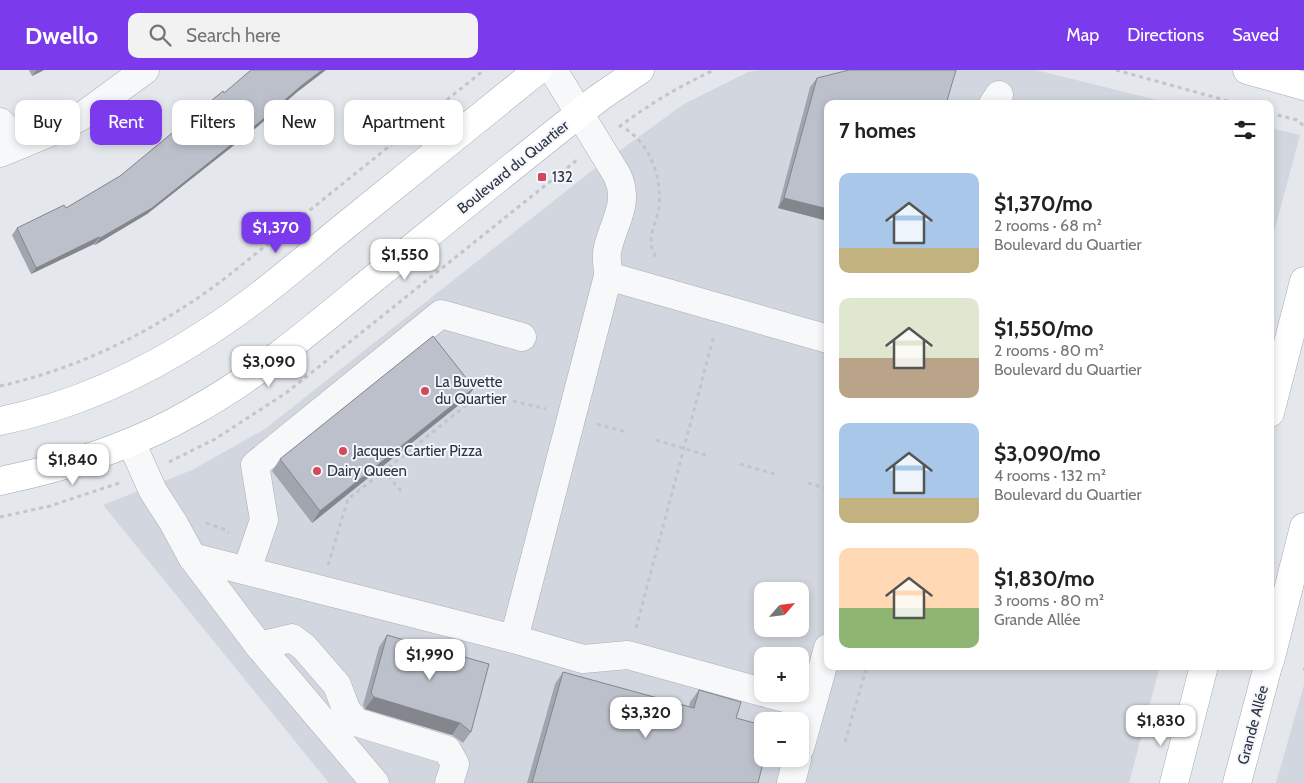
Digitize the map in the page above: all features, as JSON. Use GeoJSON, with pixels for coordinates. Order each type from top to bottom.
{"type":"FeatureCollection","features":[{"type":"Feature","properties":{"kind":"main road"},"geometry":{"type":"LineString","coordinates":[[0,420],[36,412],[98,392],[153,366],[209,332],[319,247],[538,70]]}},
{"type":"Feature","properties":{"kind":"main road","name":"Boulevard du Quartier"},"geometry":{"type":"LineString","coordinates":[[0,482],[57,469],[131,442],[194,412],[313,329],[580,113],[622,81],[640,70]]}},
{"type":"Feature","properties":{"kind":"main road"},"geometry":{"type":"LineString","coordinates":[[1246,70],[1304,86]]}},
{"type":"Feature","properties":{"kind":"main road"},"geometry":{"type":"LineString","coordinates":[[1274,397],[1304,281]]}},
{"type":"Feature","properties":{"kind":"main road"},"geometry":{"type":"LineString","coordinates":[[1274,644],[1304,526]]}},
{"type":"Feature","properties":{"kind":"main road"},"geometry":{"type":"LineString","coordinates":[[1174,783],[1203,670]]}},
{"type":"Feature","properties":{"kind":"main road","name":"Grande Allée"},"geometry":{"type":"LineString","coordinates":[[1238,783],[1267,670]]}},
{"type":"Feature","properties":{"kind":"street"},"geometry":{"type":"LineString","coordinates":[[0,122],[11,148],[58,129],[85,114],[145,70]]}},
{"type":"Feature","properties":{"kind":"street"},"geometry":{"type":"LineString","coordinates":[[514,638],[608,276],[607,253],[619,215],[622,187],[617,174],[553,70]]}},
{"type":"Feature","properties":{"kind":"street"},"geometry":{"type":"LineString","coordinates":[[608,276],[824,338]]}},
{"type":"Feature","properties":{"kind":"street"},"geometry":{"type":"LineString","coordinates":[[247,570],[264,520],[256,465],[441,314],[522,337]]}},
{"type":"Feature","properties":{"kind":"street"},"geometry":{"type":"LineString","coordinates":[[131,442],[153,491],[192,557],[260,646],[375,783]]}},
{"type":"Feature","properties":{"kind":"street"},"geometry":{"type":"LineString","coordinates":[[192,557],[514,638],[583,660],[628,656],[754,690]]}},
{"type":"Feature","properties":{"kind":"street"},"geometry":{"type":"LineString","coordinates":[[260,646],[292,638],[304,647],[337,685],[346,709],[356,722],[448,750],[455,764],[449,783]]}},
{"type":"Feature","properties":{"kind":"street"},"geometry":{"type":"LineString","coordinates":[[809,716],[824,662]]}},
{"type":"Feature","properties":{"kind":"street"},"geometry":{"type":"LineString","coordinates":[[800,702],[812,705]]}},
{"type":"Feature","properties":{"kind":"street"},"geometry":{"type":"LineString","coordinates":[[791,783],[795,767]]}},
{"type":"Feature","properties":{"kind":"path"},"geometry":{"type":"LineString","coordinates":[[0,386],[40,376],[97,355],[148,330],[189,305],[228,276],[484,70]]}},
{"type":"Feature","properties":{"kind":"path"},"geometry":{"type":"LineString","coordinates":[[625,123],[641,110],[672,91],[714,70]]}},
{"type":"Feature","properties":{"kind":"path"},"geometry":{"type":"LineString","coordinates":[[1116,70],[1225,100]]}},
{"type":"Feature","properties":{"kind":"path"},"geometry":{"type":"LineString","coordinates":[[1274,114],[1297,120],[1304,126]]}},
{"type":"Feature","properties":{"kind":"path"},"geometry":{"type":"LineString","coordinates":[[626,129],[638,137],[651,158],[657,176],[660,196],[650,244],[658,262]]}},
{"type":"Feature","properties":{"kind":"path"},"geometry":{"type":"LineString","coordinates":[[169,462],[215,439],[286,393],[575,162]]}},
{"type":"Feature","properties":{"kind":"path"},"geometry":{"type":"LineString","coordinates":[[634,636],[715,331]]}},
{"type":"Feature","properties":{"kind":"path"},"geometry":{"type":"LineString","coordinates":[[327,568],[348,499],[469,404],[477,394]]}},
{"type":"Feature","properties":{"kind":"path"},"geometry":{"type":"LineString","coordinates":[[513,401],[547,410]]}},
{"type":"Feature","properties":{"kind":"path"},"geometry":{"type":"LineString","coordinates":[[592,422],[627,432]]}},
{"type":"Feature","properties":{"kind":"path"},"geometry":{"type":"LineString","coordinates":[[656,440],[709,456]]}},
{"type":"Feature","properties":{"kind":"path"},"geometry":{"type":"LineString","coordinates":[[740,464],[778,475]]}},
{"type":"Feature","properties":{"kind":"path"},"geometry":{"type":"LineString","coordinates":[[384,471],[401,491]]}},
{"type":"Feature","properties":{"kind":"path"},"geometry":{"type":"LineString","coordinates":[[0,517],[69,500],[121,482]]}},
{"type":"Feature","properties":{"kind":"path"},"geometry":{"type":"LineString","coordinates":[[808,483],[824,488]]}},
{"type":"Feature","properties":{"kind":"path"},"geometry":{"type":"LineString","coordinates":[[845,742],[866,670]]}},
{"type":"Feature","properties":{"kind":"shaded area"},"geometry":{"type":"Polygon","coordinates":[[[759,70],[1036,70],[1157,100],[824,100],[824,670],[1159,670],[1129,783],[329,783],[103,505],[192,470],[265,429],[589,173],[684,104],[748,72],[759,70]]]}},
{"type":"Feature","properties":{"kind":"shaded area"},"geometry":{"type":"Polygon","coordinates":[[[1274,129],[1300,135],[1274,232],[1274,129]]]}},
{"type":"Feature","properties":{"kind":"shaded area"},"geometry":{"type":"Polygon","coordinates":[[[1304,685],[1304,783],[1276,783],[1304,685]]]}},
{"type":"Feature","properties":{"kind":"building"},"geometry":{"type":"Polygon","coordinates":[[[251,70],[322,70],[285,100],[264,100],[264,118],[254,127],[254,100],[212,100],[223,91],[224,93],[251,70]]]}},
{"type":"Feature","properties":{"kind":"building"},"geometry":{"type":"Polygon","coordinates":[[[849,70],[956,70],[947,100],[824,100],[824,208],[784,198],[817,78],[849,70]]]}},
{"type":"Feature","properties":{"kind":"building"},"geometry":{"type":"Polygon","coordinates":[[[172,133],[172,145],[231,145],[152,208],[100,238],[36,268],[17,228],[64,205],[66,208],[120,176],[158,145],[162,145],[162,141],[172,133]]]}},
{"type":"Feature","properties":{"kind":"building"},"geometry":{"type":"Polygon","coordinates":[[[433,336],[474,388],[320,511],[280,459],[433,336]]]}},
{"type":"Feature","properties":{"kind":"building"},"geometry":{"type":"Polygon","coordinates":[[[387,635],[489,664],[471,732],[460,723],[374,697],[371,693],[387,635]]]}},
{"type":"Feature","properties":{"kind":"building"},"geometry":{"type":"Polygon","coordinates":[[[563,672],[694,708],[699,690],[741,702],[736,718],[754,723],[754,767],[762,767],[758,783],[532,783],[563,672]]]}},
{"type":"Feature","properties":{"kind":"place","name":"132"},"geometry":{"type":"Point","coordinates":[542,177]}},
{"type":"Feature","properties":{"kind":"place","name":"La Buvette du Quartier"},"geometry":{"type":"Point","coordinates":[425,391]}},
{"type":"Feature","properties":{"kind":"place","name":"Jacques Cartier Pizza"},"geometry":{"type":"Point","coordinates":[343,451]}},
{"type":"Feature","properties":{"kind":"place","name":"Dairy Queen"},"geometry":{"type":"Point","coordinates":[317,471]}}]}
